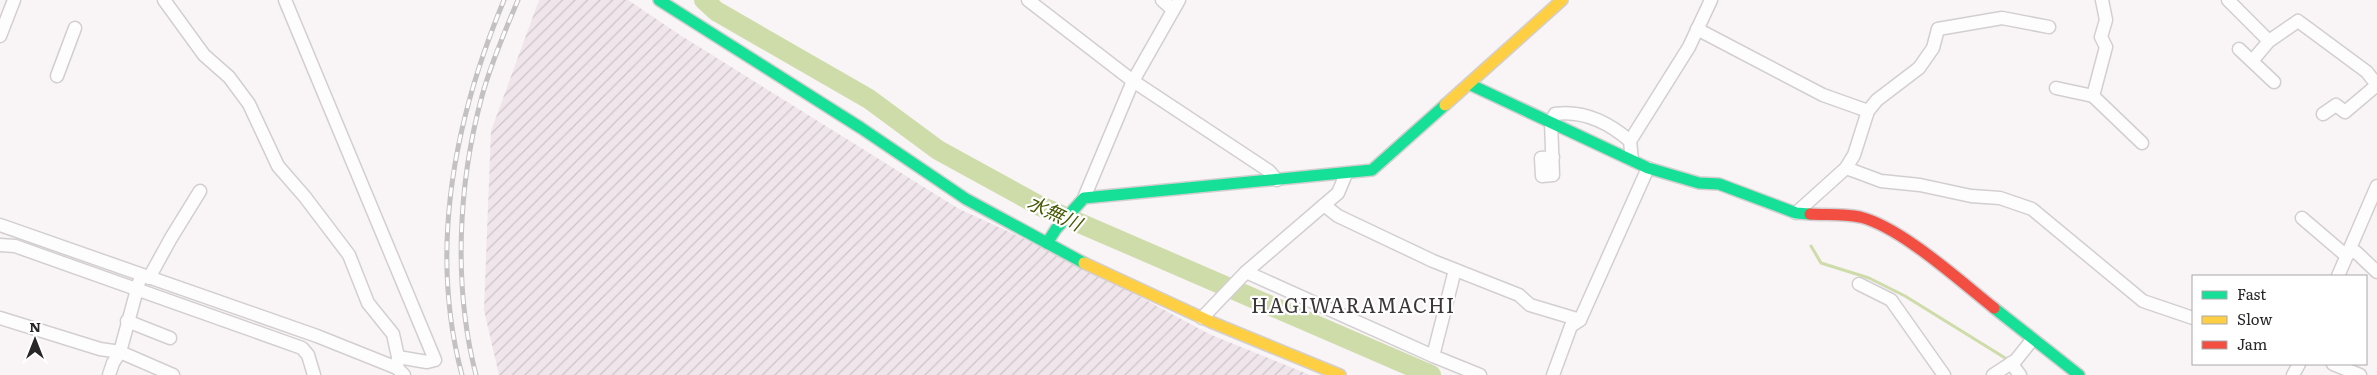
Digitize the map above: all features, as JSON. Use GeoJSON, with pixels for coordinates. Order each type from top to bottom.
{"type":"FeatureCollection","features":[{"type":"Feature","properties":{"kind":"street"},"geometry":{"type":"LineString","coordinates":[[0,36],[14,0]]}},
{"type":"Feature","properties":{"kind":"street"},"geometry":{"type":"LineString","coordinates":[[164,0],[204,55],[229,77],[249,104],[278,166],[305,197],[349,255],[368,303],[393,334],[400,367]]}},
{"type":"Feature","properties":{"kind":"street"},"geometry":{"type":"LineString","coordinates":[[0,225],[400,367],[435,360],[286,0]]}},
{"type":"Feature","properties":{"kind":"street"},"geometry":{"type":"LineString","coordinates":[[659,0],[737,52],[861,129],[914,167],[1000,219],[1202,318],[1340,375]]}},
{"type":"Feature","properties":{"kind":"street"},"geometry":{"type":"LineString","coordinates":[[1028,0],[1133,81],[1268,171],[1277,180]]}},
{"type":"Feature","properties":{"kind":"street"},"geometry":{"type":"LineString","coordinates":[[1047,243],[1056,229],[1084,198],[1133,81],[1176,5],[1162,0]]}},
{"type":"Feature","properties":{"kind":"street"},"geometry":{"type":"LineString","coordinates":[[1084,198],[1372,170],[1562,0]]}},
{"type":"Feature","properties":{"kind":"street"},"geometry":{"type":"LineString","coordinates":[[1632,160],[1630,141],[1689,47],[1711,0]]}},
{"type":"Feature","properties":{"kind":"street"},"geometry":{"type":"LineString","coordinates":[[2093,96],[2106,46],[2102,37],[2106,20],[2102,0]]}},
{"type":"Feature","properties":{"kind":"street"},"geometry":{"type":"LineString","coordinates":[[2228,0],[2269,42]]}},
{"type":"Feature","properties":{"kind":"street"},"geometry":{"type":"LineString","coordinates":[[1796,213],[1846,168],[1854,155],[1868,111],[1877,100],[1919,68],[1933,48],[1938,29],[2002,18],[2049,27]]}},
{"type":"Feature","properties":{"kind":"street"},"geometry":{"type":"LineString","coordinates":[[2253,60],[2269,42],[2298,21],[2367,72],[2377,85],[2345,112],[2336,105],[2323,114]]}},
{"type":"Feature","properties":{"kind":"street"},"geometry":{"type":"LineString","coordinates":[[58,76],[75,28]]}},
{"type":"Feature","properties":{"kind":"street"},"geometry":{"type":"LineString","coordinates":[[1697,29],[1823,95],[1868,111]]}},
{"type":"Feature","properties":{"kind":"street"},"geometry":{"type":"LineString","coordinates":[[2239,48],[2274,82]]}},
{"type":"Feature","properties":{"kind":"street"},"geometry":{"type":"LineString","coordinates":[[1469,84],[1648,168],[1699,183],[1719,184],[1796,213],[1859,218],[1884,226],[1939,264],[2032,340],[2079,375]]}},
{"type":"Feature","properties":{"kind":"street"},"geometry":{"type":"LineString","coordinates":[[2056,88],[2093,96],[2142,142]]}},
{"type":"Feature","properties":{"kind":"street"},"geometry":{"type":"LineString","coordinates":[[1552,157],[1551,122],[1555,114],[1582,114],[1615,128],[1630,141]]}},
{"type":"Feature","properties":{"kind":"street"},"geometry":{"type":"LineString","coordinates":[[1554,375],[1571,326],[1580,320],[1648,168]]}},
{"type":"Feature","properties":{"kind":"street"},"geometry":{"type":"LineString","coordinates":[[1846,168],[1881,181],[1920,185],[1971,196],[2000,198],[2032,209],[2143,301],[2192,318]]}},
{"type":"Feature","properties":{"kind":"street"},"geometry":{"type":"LineString","coordinates":[[1202,318],[1217,300],[1244,275],[1338,193],[1346,174]]}},
{"type":"Feature","properties":{"kind":"street"},"geometry":{"type":"LineString","coordinates":[[2338,275],[2377,186]]}},
{"type":"Feature","properties":{"kind":"street"},"geometry":{"type":"LineString","coordinates":[[109,375],[113,363],[120,352],[137,289],[200,191]]}},
{"type":"Feature","properties":{"kind":"street"},"geometry":{"type":"LineString","coordinates":[[1324,205],[1338,216],[1455,270],[1519,295],[1530,305],[1580,320]]}},
{"type":"Feature","properties":{"kind":"street"},"geometry":{"type":"LineString","coordinates":[[2302,218],[2343,253],[2356,252],[2377,272]]}},
{"type":"Feature","properties":{"kind":"street"},"geometry":{"type":"LineString","coordinates":[[0,245],[14,246],[302,348],[308,355],[314,375]]}},
{"type":"Feature","properties":{"kind":"street"},"geometry":{"type":"LineString","coordinates":[[1433,356],[1455,270]]}},
{"type":"Feature","properties":{"kind":"street"},"geometry":{"type":"LineString","coordinates":[[1244,275],[1480,375]]}},
{"type":"Feature","properties":{"kind":"street"},"geometry":{"type":"LineString","coordinates":[[1859,284],[1891,300],[1944,375]]}},
{"type":"Feature","properties":{"kind":"street"},"geometry":{"type":"LineString","coordinates":[[0,318],[100,349],[120,352],[173,375]]}},
{"type":"Feature","properties":{"kind":"street"},"geometry":{"type":"LineString","coordinates":[[127,321],[170,338]]}},
{"type":"Feature","properties":{"kind":"street"},"geometry":{"type":"LineString","coordinates":[[1993,375],[2011,363],[2032,340]]}},
{"type":"Feature","properties":{"kind":"street"},"geometry":{"type":"LineString","coordinates":[[2011,363],[2020,375]]}},
{"type":"Feature","properties":{"kind":"street"},"geometry":{"type":"LineString","coordinates":[[2335,365],[2360,375]]}},
{"type":"Feature","properties":{"kind":"shaded area"},"geometry":{"type":"Polygon","coordinates":[[[539,0],[628,0],[680,35],[959,209],[1073,261],[1209,334],[1310,375],[499,375],[484,310],[491,131],[539,0]]]}},
{"type":"Feature","properties":{"kind":"waterway","name":"水無川"},"geometry":{"type":"LineString","coordinates":[[704,0],[716,11],[869,99],[938,150],[1040,206],[1431,375]]}},
{"type":"Feature","properties":{"kind":"waterway"},"geometry":{"type":"LineString","coordinates":[[1811,246],[1821,263],[1869,278],[1905,296],[2010,361]]}},
{"type":"Feature","properties":{"kind":"railway"},"geometry":{"type":"LineString","coordinates":[[462,375],[452,327],[447,279],[447,232],[452,184],[460,137],[472,91],[504,0]]}},
{"type":"Feature","properties":{"kind":"railway"},"geometry":{"type":"LineString","coordinates":[[476,375],[469,341],[461,271],[463,199],[474,130],[482,96],[494,59],[518,0]]}},
{"type":"Feature","properties":{"kind":"traffic: fast"},"geometry":{"type":"LineString","coordinates":[[659,0],[861,128],[966,199],[1084,263]]}},
{"type":"Feature","properties":{"kind":"traffic: fast"},"geometry":{"type":"LineString","coordinates":[[1469,84],[1648,168],[1699,183],[1719,184],[1796,213],[1810,214]]}},
{"type":"Feature","properties":{"kind":"traffic: fast"},"geometry":{"type":"LineString","coordinates":[[1047,243],[1056,229],[1084,198],[1372,170],[1445,105]]}},
{"type":"Feature","properties":{"kind":"traffic: fast"},"geometry":{"type":"LineString","coordinates":[[1994,308],[2079,375]]}},
{"type":"Feature","properties":{"kind":"traffic: slow"},"geometry":{"type":"LineString","coordinates":[[1445,105],[1562,0]]}},
{"type":"Feature","properties":{"kind":"traffic: slow"},"geometry":{"type":"LineString","coordinates":[[1084,263],[1211,322],[1340,375]]}},
{"type":"Feature","properties":{"kind":"traffic: jam"},"geometry":{"type":"LineString","coordinates":[[1810,214],[1854,216],[1876,223],[1930,256],[1994,308]]}},
{"type":"Feature","properties":{"kind":"district","name":"HAGIWARAMACHI"},"geometry":{"type":"Point","coordinates":[1353,304]}}]}
